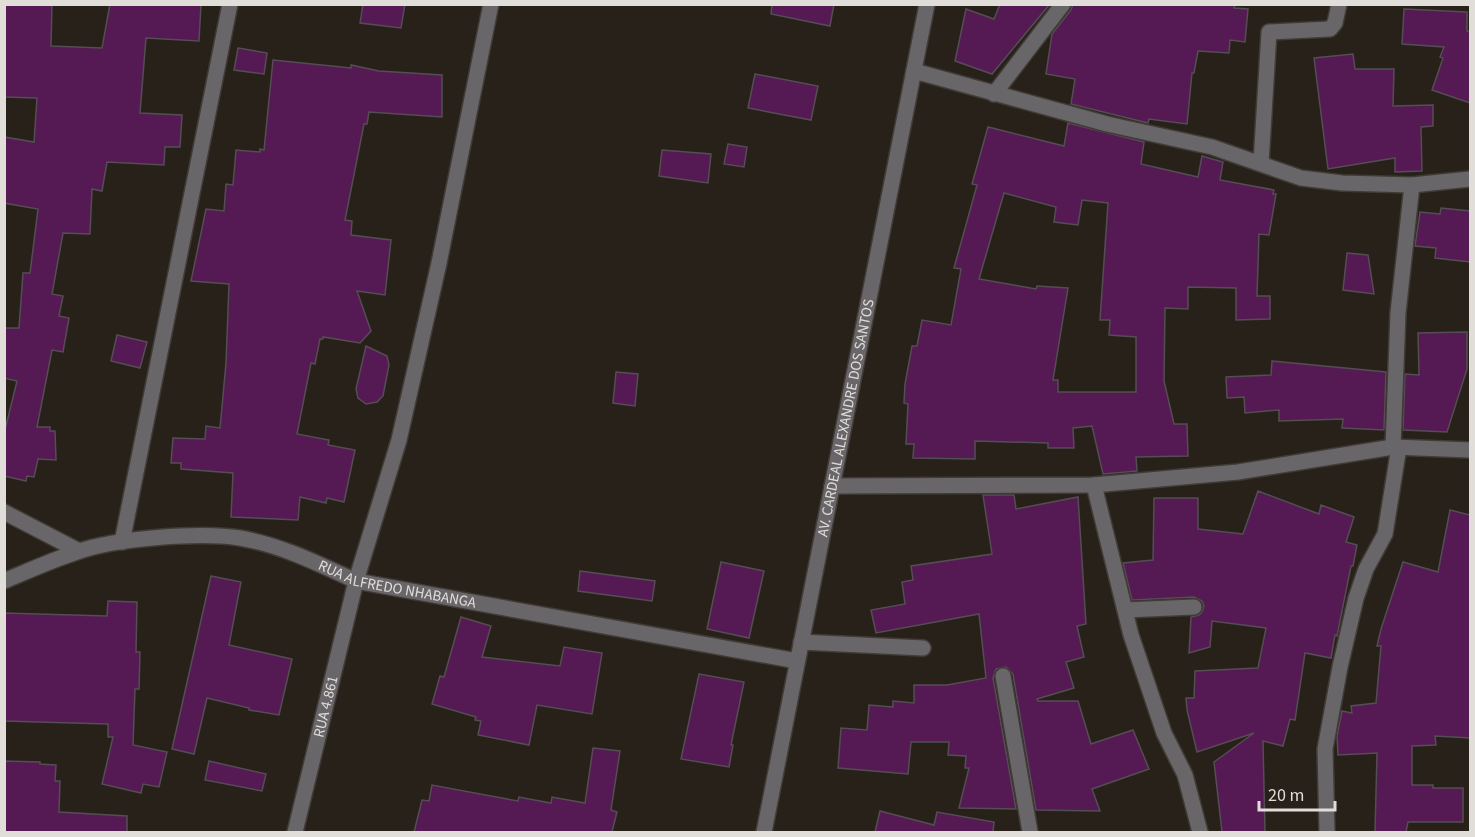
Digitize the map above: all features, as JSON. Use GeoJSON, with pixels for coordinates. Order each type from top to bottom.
{"type":"FeatureCollection","features":[{"type":"Feature","properties":{"kind":"street"},"geometry":{"type":"LineString","coordinates":[[122,542],[230,4]]}},
{"type":"Feature","properties":{"kind":"street","name":"RUA 4.861"},"geometry":{"type":"LineString","coordinates":[[295,832],[356,581],[399,440],[439,263],[491,4]]}},
{"type":"Feature","properties":{"kind":"street","name":"AV. CARDEAL ALEXANDRE DOS SANTOS"},"geometry":{"type":"LineString","coordinates":[[764,832],[927,4]]}},
{"type":"Feature","properties":{"kind":"street"},"geometry":{"type":"LineString","coordinates":[[994,94],[1063,4]]}},
{"type":"Feature","properties":{"kind":"street"},"geometry":{"type":"LineString","coordinates":[[1261,163],[1269,32],[1330,28],[1335,23],[1339,4]]}},
{"type":"Feature","properties":{"kind":"street"},"geometry":{"type":"LineString","coordinates":[[914,71],[1107,124],[1212,147],[1301,178],[1342,183],[1412,185],[1470,179]]}},
{"type":"Feature","properties":{"kind":"street"},"geometry":{"type":"LineString","coordinates":[[1327,832],[1324,749],[1356,598],[1366,569],[1385,534],[1396,447],[1398,313],[1412,185]]}},
{"type":"Feature","properties":{"kind":"street"},"geometry":{"type":"LineString","coordinates":[[832,486],[1094,485],[1238,472],[1396,447],[1470,450]]}},
{"type":"Feature","properties":{"kind":"street"},"geometry":{"type":"LineString","coordinates":[[1094,485],[1131,635],[1164,733],[1185,775],[1200,832]]}},
{"type":"Feature","properties":{"kind":"street"},"geometry":{"type":"LineString","coordinates":[[4,512],[79,551]]}},
{"type":"Feature","properties":{"kind":"street","name":"RUA ALFREDO NHABANGA"},"geometry":{"type":"LineString","coordinates":[[4,581],[79,551],[122,542],[188,536],[240,538],[298,554],[356,581],[797,661]]}},
{"type":"Feature","properties":{"kind":"street"},"geometry":{"type":"LineString","coordinates":[[1125,610],[1194,607]]}},
{"type":"Feature","properties":{"kind":"street"},"geometry":{"type":"LineString","coordinates":[[801,642],[923,648]]}},
{"type":"Feature","properties":{"kind":"street"},"geometry":{"type":"LineString","coordinates":[[1003,676],[1030,832]]}},
{"type":"Feature","properties":{"kind":"building"},"geometry":{"type":"Polygon","coordinates":[[[4,4],[52,4],[51,46],[102,48],[110,4],[201,4],[199,41],[146,38],[140,113],[182,115],[180,147],[165,147],[164,165],[107,162],[102,191],[92,189],[90,234],[63,233],[52,294],[63,296],[59,316],[69,318],[63,352],[52,350],[37,427],[50,427],[50,431],[55,431],[56,460],[38,459],[34,477],[27,476],[26,481],[4,476],[4,434],[17,381],[4,378],[4,328],[19,328],[23,273],[30,273],[38,209],[4,203],[4,137],[34,142],[37,98],[4,97],[4,4]]]}},
{"type":"Feature","properties":{"kind":"building"},"geometry":{"type":"Polygon","coordinates":[[[363,4],[405,4],[401,28],[360,23],[363,4]]]}},
{"type":"Feature","properties":{"kind":"building"},"geometry":{"type":"Polygon","coordinates":[[[772,4],[834,4],[830,26],[771,14],[772,4]]]}},
{"type":"Feature","properties":{"kind":"building"},"geometry":{"type":"Polygon","coordinates":[[[1000,4],[1050,4],[992,74],[955,61],[966,9],[994,19],[1000,4]]]}},
{"type":"Feature","properties":{"kind":"building"},"geometry":{"type":"Polygon","coordinates":[[[1073,4],[1235,4],[1234,8],[1248,9],[1245,42],[1230,40],[1229,53],[1198,51],[1194,73],[1192,73],[1187,124],[1149,119],[1148,123],[1071,104],[1075,79],[1046,74],[1052,34],[1071,10],[1073,4]]]}},
{"type":"Feature","properties":{"kind":"building"},"geometry":{"type":"Polygon","coordinates":[[[1404,9],[1467,12],[1467,31],[1470,32],[1470,103],[1432,90],[1443,58],[1440,57],[1444,47],[1402,44],[1404,9]]]}},
{"type":"Feature","properties":{"kind":"building"},"geometry":{"type":"Polygon","coordinates":[[[238,48],[267,53],[264,74],[234,70],[238,48]]]}},
{"type":"Feature","properties":{"kind":"building"},"geometry":{"type":"Polygon","coordinates":[[[1353,54],[1355,69],[1394,69],[1393,106],[1433,105],[1433,126],[1421,127],[1422,171],[1395,172],[1395,158],[1328,169],[1314,58],[1353,54]]]}},
{"type":"Feature","properties":{"kind":"building"},"geometry":{"type":"Polygon","coordinates":[[[273,60],[351,68],[351,65],[379,71],[442,75],[442,117],[369,112],[367,124],[364,124],[345,220],[352,221],[351,235],[391,240],[385,295],[357,291],[371,331],[360,343],[323,337],[320,339],[315,364],[311,363],[297,434],[329,440],[328,445],[355,450],[344,502],[327,498],[326,503],[300,497],[298,520],[231,517],[233,473],[181,469],[181,463],[171,463],[173,438],[205,439],[206,426],[220,428],[226,363],[229,284],[191,281],[206,209],[224,211],[226,184],[233,185],[236,150],[260,152],[260,149],[264,150],[273,60]]]}},
{"type":"Feature","properties":{"kind":"building"},"geometry":{"type":"Polygon","coordinates":[[[755,74],[818,86],[811,120],[748,108],[755,74]]]}},
{"type":"Feature","properties":{"kind":"building"},"geometry":{"type":"Polygon","coordinates":[[[1068,123],[1144,142],[1141,164],[1198,177],[1202,156],[1223,162],[1220,180],[1274,190],[1273,194],[1276,194],[1269,235],[1259,234],[1257,296],[1270,296],[1270,319],[1236,320],[1236,288],[1188,287],[1188,309],[1165,308],[1164,381],[1174,424],[1187,424],[1188,456],[1136,457],[1137,471],[1103,474],[1092,426],[1073,428],[1074,448],[1048,448],[1048,443],[975,441],[975,459],[913,458],[914,444],[906,444],[908,404],[904,403],[912,346],[917,346],[922,320],[951,325],[961,269],[954,268],[977,185],[972,184],[988,127],[1064,146],[1068,123]],[[1004,193],[979,279],[1036,289],[1037,286],[1068,288],[1053,380],[1058,380],[1058,392],[1136,392],[1136,337],[1109,335],[1110,320],[1100,320],[1108,203],[1082,200],[1078,225],[1054,222],[1056,207],[1004,193]]]}},
{"type":"Feature","properties":{"kind":"building"},"geometry":{"type":"Polygon","coordinates":[[[728,144],[747,147],[744,167],[724,164],[728,144]]]}},
{"type":"Feature","properties":{"kind":"building"},"geometry":{"type":"Polygon","coordinates":[[[662,150],[711,154],[708,183],[659,176],[662,150]]]}},
{"type":"Feature","properties":{"kind":"building"},"geometry":{"type":"Polygon","coordinates":[[[1441,208],[1470,211],[1470,262],[1435,258],[1436,248],[1415,246],[1420,212],[1440,214],[1441,208]]]}},
{"type":"Feature","properties":{"kind":"building"},"geometry":{"type":"Polygon","coordinates":[[[1347,253],[1368,255],[1374,294],[1343,290],[1347,253]]]}},
{"type":"Feature","properties":{"kind":"building"},"geometry":{"type":"Polygon","coordinates":[[[1467,332],[1467,369],[1447,432],[1403,430],[1405,374],[1419,375],[1418,333],[1467,332]]]}},
{"type":"Feature","properties":{"kind":"building"},"geometry":{"type":"Polygon","coordinates":[[[117,335],[147,342],[140,368],[111,361],[117,335]]]}},
{"type":"Feature","properties":{"kind":"building"},"geometry":{"type":"Polygon","coordinates":[[[366,346],[387,356],[389,365],[383,396],[377,402],[366,404],[358,398],[356,389],[366,346]]]}},
{"type":"Feature","properties":{"kind":"building"},"geometry":{"type":"Polygon","coordinates":[[[1272,361],[1386,372],[1384,430],[1342,428],[1343,419],[1279,421],[1279,410],[1245,413],[1244,397],[1227,398],[1226,377],[1271,375],[1272,361]]]}},
{"type":"Feature","properties":{"kind":"building"},"geometry":{"type":"Polygon","coordinates":[[[616,372],[638,374],[635,406],[613,403],[616,372]]]}},
{"type":"Feature","properties":{"kind":"building"},"geometry":{"type":"Polygon","coordinates":[[[1258,491],[1319,514],[1321,505],[1354,517],[1346,542],[1357,545],[1331,658],[1305,653],[1295,720],[1290,719],[1283,746],[1263,741],[1265,832],[1222,832],[1214,762],[1254,733],[1197,752],[1186,698],[1194,698],[1195,671],[1258,668],[1266,628],[1212,621],[1210,647],[1189,653],[1191,617],[1202,612],[1204,606],[1202,601],[1194,597],[1132,600],[1123,563],[1153,560],[1154,498],[1198,498],[1198,529],[1243,534],[1258,491]]]}},
{"type":"Feature","properties":{"kind":"building"},"geometry":{"type":"Polygon","coordinates":[[[983,495],[1014,495],[1016,509],[1078,497],[1086,624],[1077,626],[1084,657],[1066,662],[1074,688],[1037,699],[1038,701],[1078,701],[1091,744],[1133,730],[1149,769],[1092,789],[1100,811],[1036,810],[1013,674],[1006,667],[996,669],[993,678],[1016,809],[959,808],[969,768],[965,768],[966,756],[948,755],[949,742],[911,742],[908,774],[838,768],[841,728],[867,730],[869,705],[893,707],[893,701],[914,703],[914,685],[947,685],[986,678],[979,614],[876,633],[871,610],[905,604],[902,582],[913,580],[911,566],[992,554],[983,495]]]}},
{"type":"Feature","properties":{"kind":"building"},"geometry":{"type":"Polygon","coordinates":[[[1450,510],[1470,515],[1470,738],[1435,736],[1436,745],[1412,746],[1412,785],[1463,788],[1463,822],[1408,822],[1406,832],[1375,832],[1377,753],[1338,755],[1337,736],[1342,711],[1352,713],[1351,706],[1376,703],[1381,646],[1377,646],[1403,562],[1438,572],[1450,510]]]}},
{"type":"Feature","properties":{"kind":"building"},"geometry":{"type":"Polygon","coordinates":[[[721,562],[764,571],[749,638],[707,629],[721,562]]]}},
{"type":"Feature","properties":{"kind":"building"},"geometry":{"type":"Polygon","coordinates":[[[580,571],[655,581],[652,601],[578,591],[580,571]]]}},
{"type":"Feature","properties":{"kind":"building"},"geometry":{"type":"Polygon","coordinates":[[[211,576],[241,582],[229,645],[292,659],[279,715],[249,710],[249,708],[207,698],[194,754],[172,749],[211,576]]]}},
{"type":"Feature","properties":{"kind":"building"},"geometry":{"type":"Polygon","coordinates":[[[108,601],[137,602],[136,652],[140,652],[139,689],[135,689],[133,745],[167,752],[159,787],[143,784],[141,793],[102,784],[113,737],[108,737],[108,724],[4,721],[4,613],[107,616],[108,601]]]}},
{"type":"Feature","properties":{"kind":"building"},"geometry":{"type":"Polygon","coordinates":[[[461,617],[491,626],[482,657],[560,666],[564,647],[602,653],[592,714],[537,705],[529,745],[478,735],[481,721],[475,720],[476,717],[432,704],[440,676],[444,677],[461,617]]]}},
{"type":"Feature","properties":{"kind":"building"},"geometry":{"type":"Polygon","coordinates":[[[699,674],[744,682],[731,745],[733,745],[729,767],[681,759],[699,674]]]}},
{"type":"Feature","properties":{"kind":"building"},"geometry":{"type":"Polygon","coordinates":[[[593,748],[620,751],[611,810],[617,812],[612,832],[414,832],[422,800],[429,801],[432,785],[518,801],[519,797],[551,803],[552,797],[585,803],[593,748]]]}},
{"type":"Feature","properties":{"kind":"building"},"geometry":{"type":"Polygon","coordinates":[[[4,761],[56,765],[55,781],[60,781],[59,812],[127,816],[127,832],[4,832],[4,761]]]}},
{"type":"Feature","properties":{"kind":"building"},"geometry":{"type":"Polygon","coordinates":[[[209,761],[266,774],[262,791],[205,780],[209,761]]]}},
{"type":"Feature","properties":{"kind":"building"},"geometry":{"type":"Polygon","coordinates":[[[880,811],[934,825],[937,812],[994,822],[993,832],[875,832],[880,811]]]}}]}
